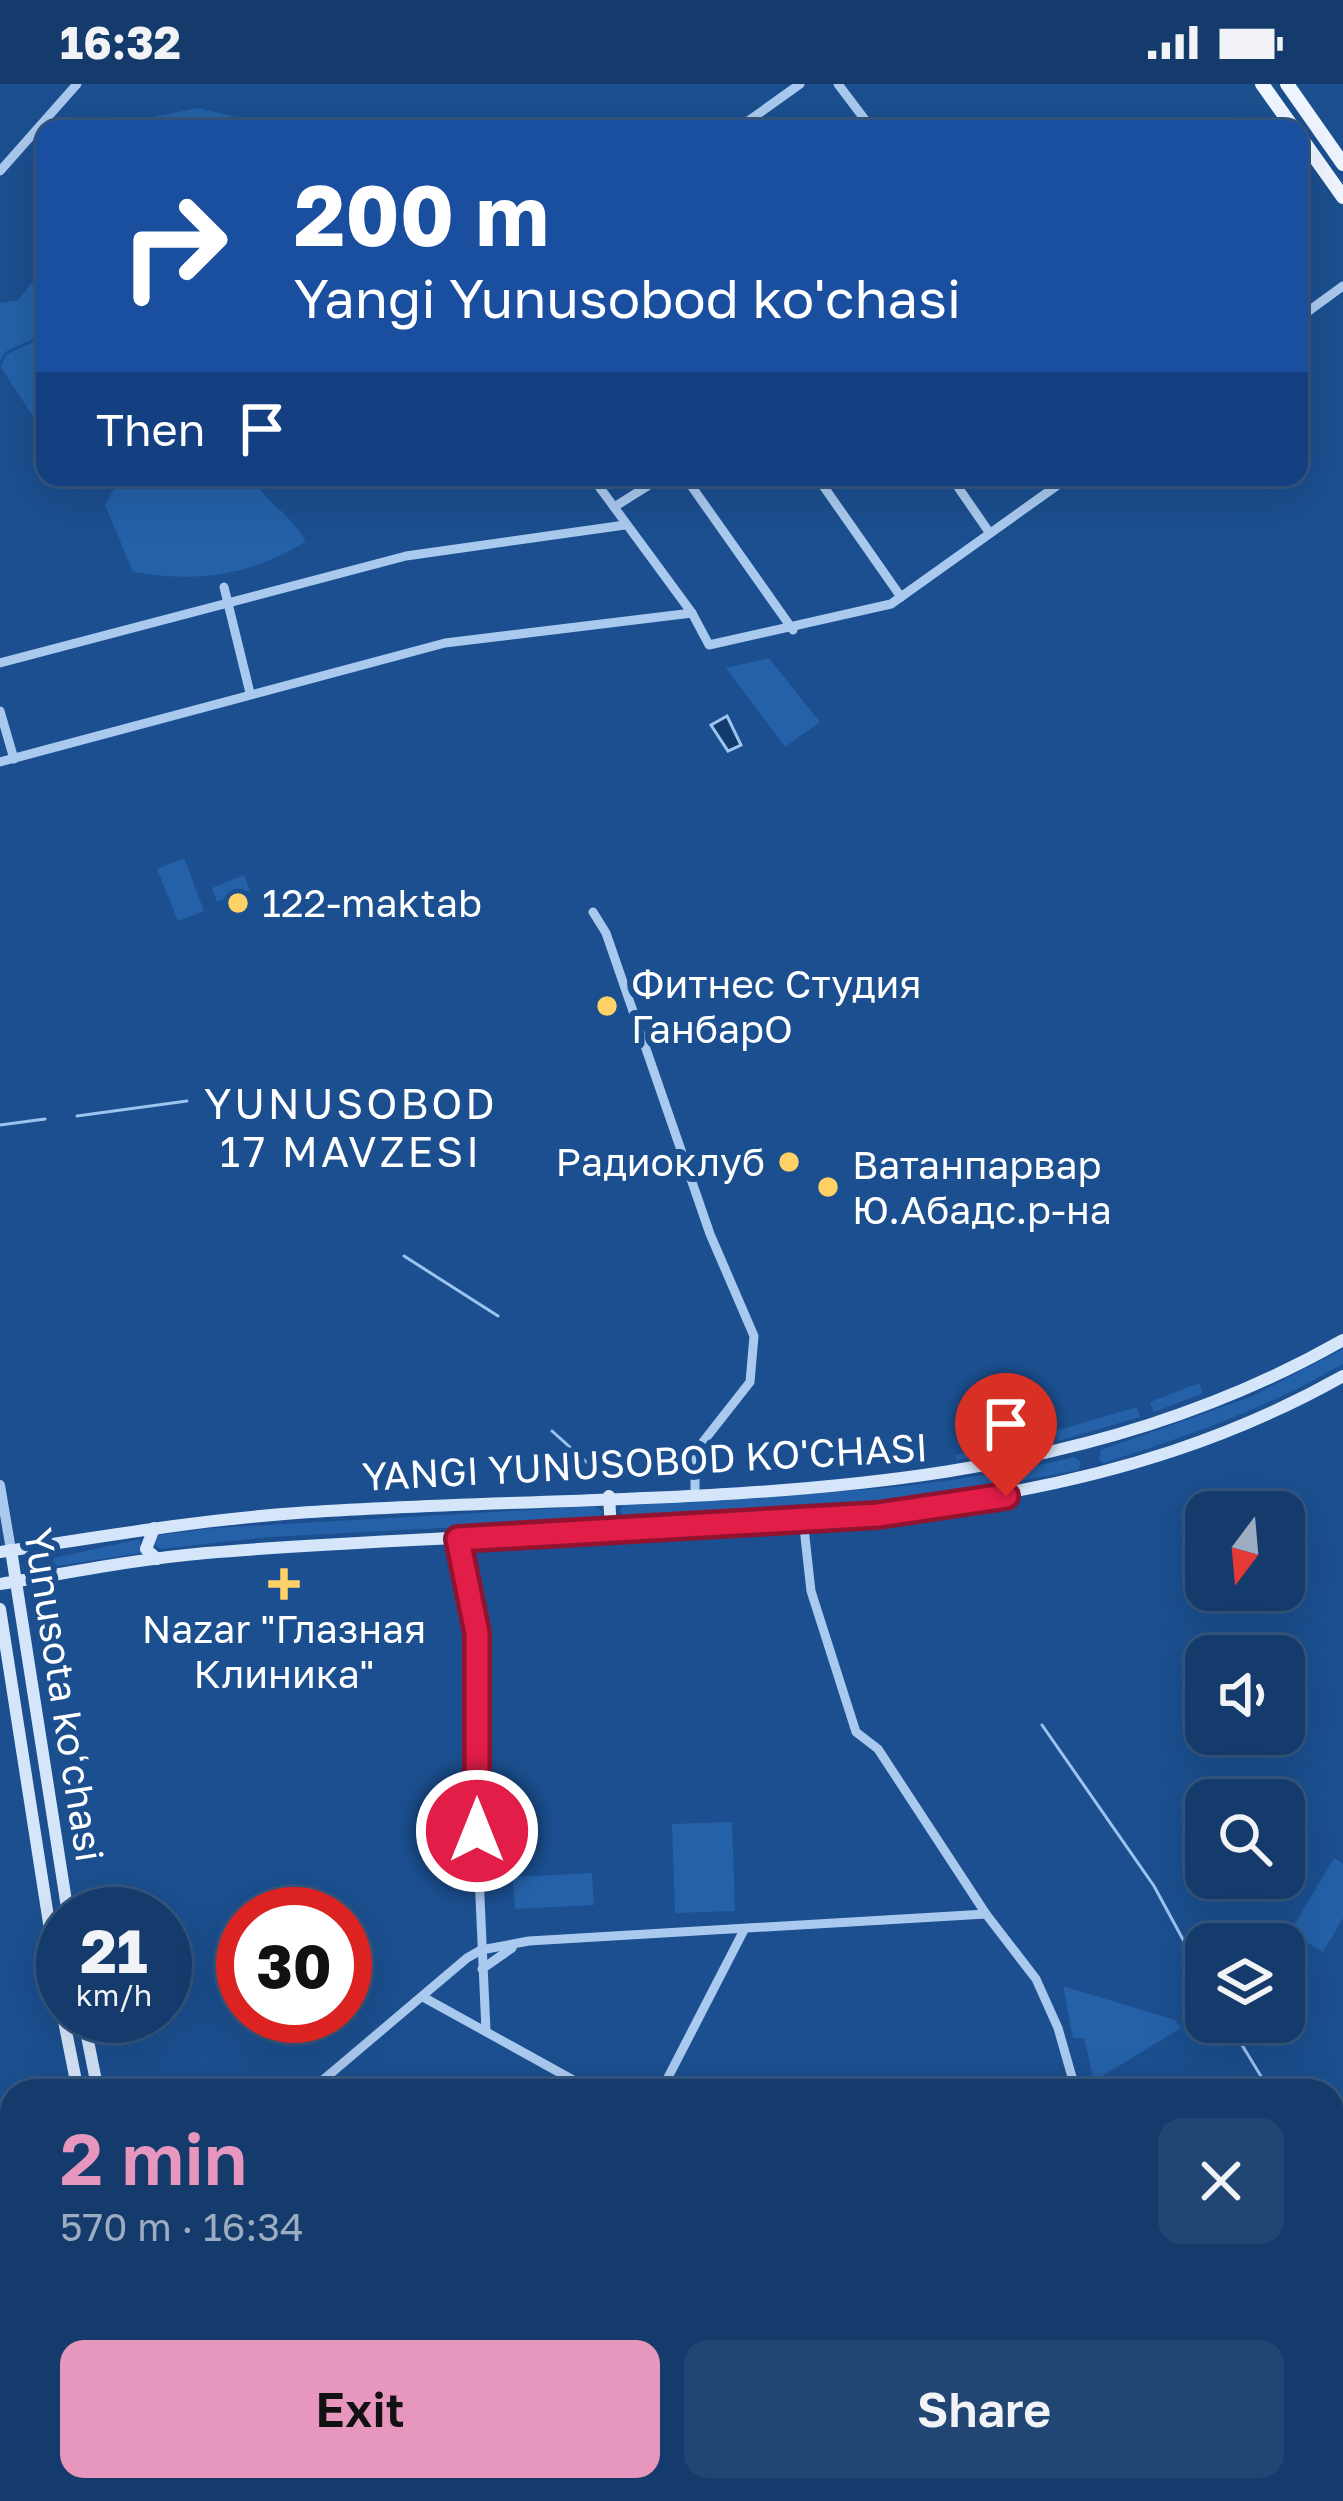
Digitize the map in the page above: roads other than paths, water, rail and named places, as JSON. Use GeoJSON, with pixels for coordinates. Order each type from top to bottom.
{"type":"FeatureCollection","features":[{"type":"Feature","properties":{"kind":"main road"},"geometry":{"type":"LineString","coordinates":[[1262,84],[1288,120]]}},
{"type":"Feature","properties":{"kind":"main road"},"geometry":{"type":"LineString","coordinates":[[1286,84],[1343,164]]}},
{"type":"Feature","properties":{"kind":"main road"},"geometry":{"type":"LineString","coordinates":[[1308,148],[1343,197]]}},
{"type":"Feature","properties":{"kind":"main road","name":"YANGI YUNUSOBOD KO'CHASI"},"geometry":{"type":"LineString","coordinates":[[5,1551],[296,1513],[930,1477],[1085,1446],[1219,1402],[1343,1340]]}},
{"type":"Feature","properties":{"kind":"main road","name":"YANGI YUNUSOBOD KO'CHASI"},"geometry":{"type":"LineString","coordinates":[[0,1584],[157,1559],[803,1520],[959,1505],[1094,1474],[1234,1428],[1343,1376]]}},
{"type":"Feature","properties":{"kind":"main road"},"geometry":{"type":"LineString","coordinates":[[1085,1446],[1094,1474]]}},
{"type":"Feature","properties":{"kind":"main road"},"geometry":{"type":"LineString","coordinates":[[610,1496],[611,1530]]}},
{"type":"Feature","properties":{"kind":"main road"},"geometry":{"type":"LineString","coordinates":[[154,1528],[146,1549],[157,1559]]}},
{"type":"Feature","properties":{"kind":"main road","name":"Yunusota koʻchasi"},"geometry":{"type":"LineString","coordinates":[[5,1551],[15,1581],[64,1887]]}},
{"type":"Feature","properties":{"kind":"main road","name":"Yunusota koʻchasi"},"geometry":{"type":"LineString","coordinates":[[0,1609],[43,1887]]}},
{"type":"Feature","properties":{"kind":"main road","name":"Yunusota koʻchasi"},"geometry":{"type":"LineString","coordinates":[[69,2043],[76,2079]]}},
{"type":"Feature","properties":{"kind":"main road"},"geometry":{"type":"LineString","coordinates":[[88,2043],[96,2079]]}},
{"type":"Feature","properties":{"kind":"street"},"geometry":{"type":"LineString","coordinates":[[45,120],[77,84]]}},
{"type":"Feature","properties":{"kind":"street"},"geometry":{"type":"LineString","coordinates":[[753,120],[800,84]]}},
{"type":"Feature","properties":{"kind":"street"},"geometry":{"type":"LineString","coordinates":[[838,84],[865,120]]}},
{"type":"Feature","properties":{"kind":"street"},"geometry":{"type":"LineString","coordinates":[[0,171],[36,130]]}},
{"type":"Feature","properties":{"kind":"street"},"geometry":{"type":"LineString","coordinates":[[1308,311],[1343,286]]}},
{"type":"Feature","properties":{"kind":"street"},"geometry":{"type":"LineString","coordinates":[[599,486],[692,613],[709,645],[793,630],[901,597],[1056,486]]}},
{"type":"Feature","properties":{"kind":"street"},"geometry":{"type":"LineString","coordinates":[[614,507],[648,486]]}},
{"type":"Feature","properties":{"kind":"street"},"geometry":{"type":"LineString","coordinates":[[691,486],[793,630]]}},
{"type":"Feature","properties":{"kind":"street"},"geometry":{"type":"LineString","coordinates":[[823,486],[901,597]]}},
{"type":"Feature","properties":{"kind":"street"},"geometry":{"type":"LineString","coordinates":[[957,486],[989,532]]}},
{"type":"Feature","properties":{"kind":"street"},"geometry":{"type":"LineString","coordinates":[[0,663],[406,556],[625,525]]}},
{"type":"Feature","properties":{"kind":"street"},"geometry":{"type":"LineString","coordinates":[[224,587],[250,693]]}},
{"type":"Feature","properties":{"kind":"street"},"geometry":{"type":"LineString","coordinates":[[0,762],[445,643],[692,613]]}},
{"type":"Feature","properties":{"kind":"street"},"geometry":{"type":"LineString","coordinates":[[0,711],[14,759]]}},
{"type":"Feature","properties":{"kind":"street"},"geometry":{"type":"LineString","coordinates":[[593,912],[606,934],[710,1234],[754,1336],[750,1382],[695,1452],[695,1492]]}},
{"type":"Feature","properties":{"kind":"street","name":"Yunusota koʻchasi"},"geometry":{"type":"LineString","coordinates":[[0,1485],[5,1551]]}},
{"type":"Feature","properties":{"kind":"street"},"geometry":{"type":"LineString","coordinates":[[803,1520],[811,1591],[856,1732],[878,1749],[986,1914],[1036,1979],[1058,2028],[1073,2079]]}},
{"type":"Feature","properties":{"kind":"street"},"geometry":{"type":"LineString","coordinates":[[458,1539],[477,1633],[486,2031]]}},
{"type":"Feature","properties":{"kind":"street"},"geometry":{"type":"LineString","coordinates":[[482,1969],[529,1942],[986,1914]]}},
{"type":"Feature","properties":{"kind":"street"},"geometry":{"type":"LineString","coordinates":[[667,2079],[744,1930]]}},
{"type":"Feature","properties":{"kind":"street"},"geometry":{"type":"LineString","coordinates":[[324,2079],[481,1950],[513,1948]]}},
{"type":"Feature","properties":{"kind":"street"},"geometry":{"type":"LineString","coordinates":[[423,1997],[572,2079]]}},
{"type":"Feature","properties":{"kind":"waterway"},"geometry":{"type":"LineString","coordinates":[[77,1116],[187,1101]]}},
{"type":"Feature","properties":{"kind":"waterway"},"geometry":{"type":"LineString","coordinates":[[0,1125],[45,1119]]}},
{"type":"Feature","properties":{"kind":"waterway"},"geometry":{"type":"LineString","coordinates":[[404,1256],[498,1316]]}},
{"type":"Feature","properties":{"kind":"waterway"},"geometry":{"type":"LineString","coordinates":[[552,1431],[601,1475]]}},
{"type":"Feature","properties":{"kind":"waterway"},"geometry":{"type":"LineString","coordinates":[[1042,1725],[1154,1886],[1185,1943]]}},
{"type":"Feature","properties":{"kind":"waterway"},"geometry":{"type":"LineString","coordinates":[[1241,2043],[1263,2079]]}},
{"type":"Feature","properties":{"kind":"place","name":"122-maktab"},"geometry":{"type":"Point","coordinates":[238,903]}},
{"type":"Feature","properties":{"kind":"place","name":"Фитнес Студия ГанбарО"},"geometry":{"type":"Point","coordinates":[607,1006]}},
{"type":"Feature","properties":{"kind":"place","name":"Радиоклуб"},"geometry":{"type":"Point","coordinates":[789,1162]}},
{"type":"Feature","properties":{"kind":"place","name":"Ватанпарвар Ю.Абадс.р-на"},"geometry":{"type":"Point","coordinates":[828,1187]}},
{"type":"Feature","properties":{"kind":"place","name":"Nazar \"Глазная Клиника\""},"geometry":{"type":"Point","coordinates":[284,1584]}},
{"type":"Feature","properties":{"kind":"district","name":"YUNUSOBOD 17 MAVZESI"},"geometry":{"type":"Point","coordinates":[351,1128]}}]}
